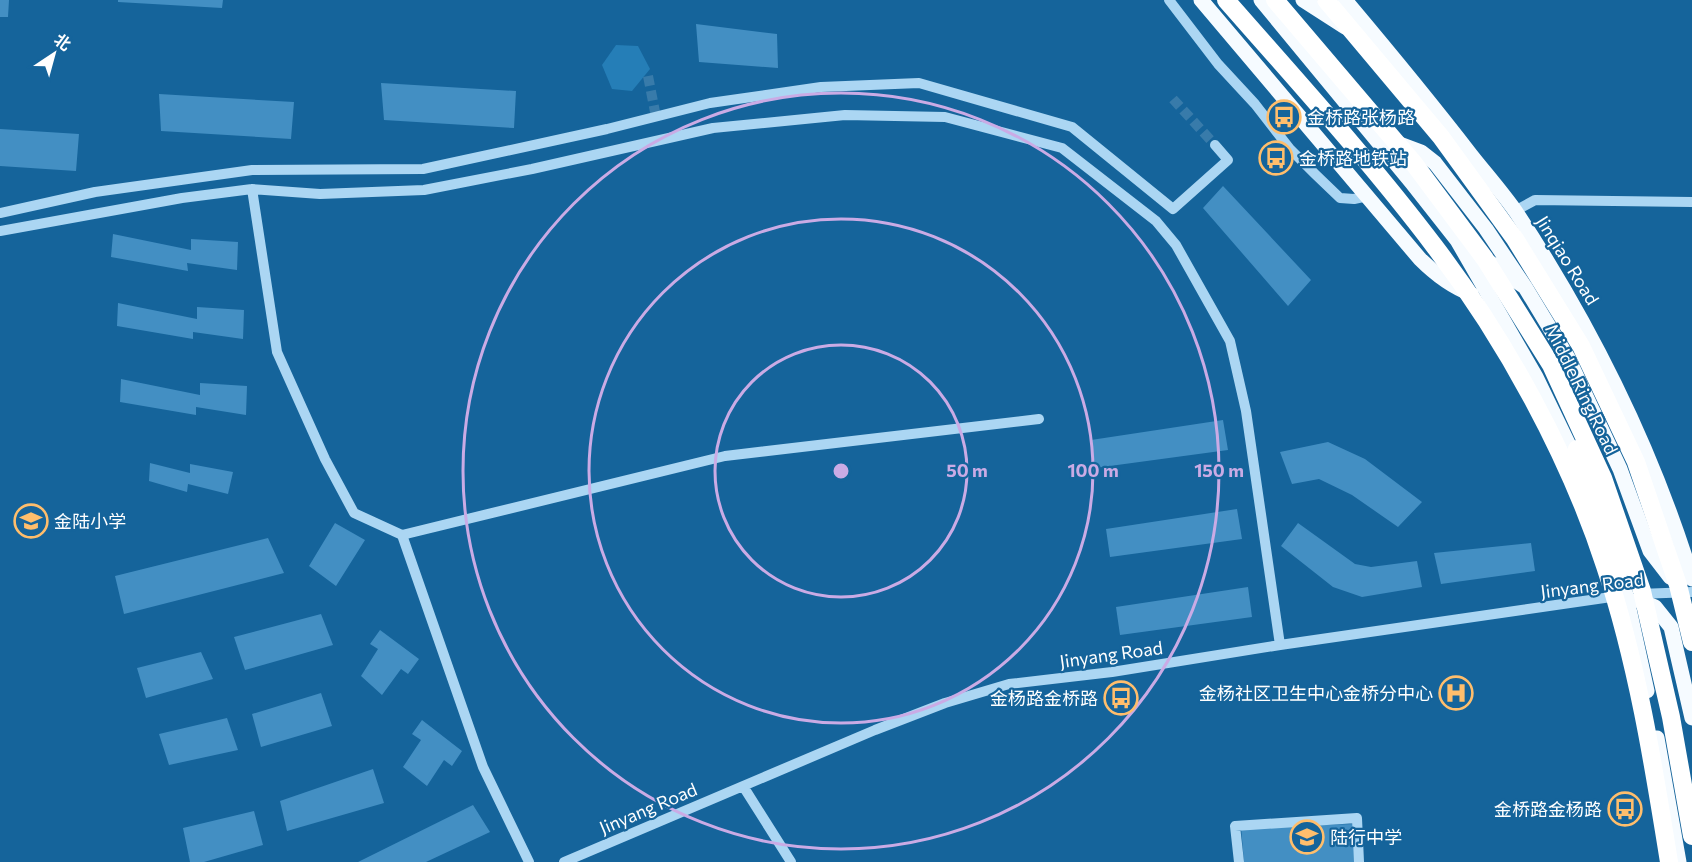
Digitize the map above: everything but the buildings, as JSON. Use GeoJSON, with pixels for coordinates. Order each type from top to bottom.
{"type":"FeatureCollection","features":[{"type":"Feature","properties":{"kind":"highway"},"geometry":{"type":"LineString","coordinates":[[1226,0],[1386,184],[1436,248],[1478,308],[1548,430],[1578,492],[1605,564],[1625,632],[1655,776],[1676,861]]}},
{"type":"Feature","properties":{"kind":"highway","name":"Middle Ring Road"},"geometry":{"type":"LineString","coordinates":[[1275,0],[1412,161],[1485,259],[1551,365],[1603,478],[1642,591],[1671,717],[1692,836]]}},
{"type":"Feature","properties":{"kind":"highway","name":"Middle Ring Road"},"geometry":{"type":"LineString","coordinates":[[1326,0],[1441,137],[1515,239],[1581,346],[1636,462],[1678,585],[1692,642]]}},
{"type":"Feature","properties":{"kind":"highway"},"geometry":{"type":"LineString","coordinates":[[1519,312],[1567,421],[1608,534],[1626,596],[1642,669],[1655,776]]}},
{"type":"Feature","properties":{"kind":"main road"},"geometry":{"type":"LineString","coordinates":[[1201,0],[1420,259],[1434,273],[1454,287],[1494,304]]}},
{"type":"Feature","properties":{"kind":"main road"},"geometry":{"type":"LineString","coordinates":[[1261,0],[1457,240],[1536,377],[1587,484],[1626,595],[1665,780],[1676,861]]}},
{"type":"Feature","properties":{"kind":"main road"},"geometry":{"type":"LineString","coordinates":[[1303,0],[1393,58]]}},
{"type":"Feature","properties":{"kind":"main road","name":"Jinqiao Road"},"geometry":{"type":"LineString","coordinates":[[1345,0],[1515,211],[1591,334],[1648,454],[1692,579]]}},
{"type":"Feature","properties":{"kind":"main road"},"geometry":{"type":"LineString","coordinates":[[1371,133],[1421,153],[1436,163],[1486,230],[1525,287],[1568,358],[1620,469],[1650,551],[1670,577],[1692,591]]}},
{"type":"Feature","properties":{"kind":"main road"},"geometry":{"type":"LineString","coordinates":[[1457,240],[1525,287]]}},
{"type":"Feature","properties":{"kind":"main road"},"geometry":{"type":"LineString","coordinates":[[1626,595],[1655,607],[1671,627],[1690,699],[1692,718]]}},
{"type":"Feature","properties":{"kind":"street"},"geometry":{"type":"LineString","coordinates":[[1169,0],[1218,64],[1255,104],[1290,149],[1323,182],[1340,198],[1354,199],[1368,196]]}},
{"type":"Feature","properties":{"kind":"street"},"geometry":{"type":"LineString","coordinates":[[0,213],[95,192],[252,170],[423,169],[607,129],[710,103],[821,87],[919,83],[1072,127],[1173,209],[1228,160],[1215,145]]}},
{"type":"Feature","properties":{"kind":"street"},"geometry":{"type":"LineString","coordinates":[[0,231],[182,198],[252,189],[320,194],[424,190],[532,169],[713,128],[845,115],[945,117],[1062,148],[1156,221],[1176,244],[1230,341],[1246,411],[1280,645]]}},
{"type":"Feature","properties":{"kind":"street"},"geometry":{"type":"LineString","coordinates":[[252,189],[277,352],[325,459],[354,513],[402,535],[725,456],[1039,419]]}},
{"type":"Feature","properties":{"kind":"street"},"geometry":{"type":"LineString","coordinates":[[1515,211],[1535,200],[1692,202]]}},
{"type":"Feature","properties":{"kind":"street"},"geometry":{"type":"LineString","coordinates":[[402,535],[483,767],[529,862]]}},
{"type":"Feature","properties":{"kind":"street","name":"Jinyang Road"},"geometry":{"type":"LineString","coordinates":[[564,862],[875,730],[945,703],[1009,684],[1112,672],[1280,645],[1626,595],[1692,591]]}},
{"type":"Feature","properties":{"kind":"street"},"geometry":{"type":"LineString","coordinates":[[743,786],[791,862]]}},
{"type":"Feature","properties":{"kind":"street"},"geometry":{"type":"LineString","coordinates":[[1239,862],[1235,826],[1358,818],[1359,862]]}},
{"type":"Feature","properties":{"kind":"shaded area"},"geometry":{"type":"Polygon","coordinates":[[[616,45],[638,46],[650,69],[632,91],[612,89],[602,65],[616,45]]]}},
{"type":"Feature","properties":{"kind":"tunnel"},"geometry":{"type":"LineString","coordinates":[[648,76],[656,117]]}},
{"type":"Feature","properties":{"kind":"tunnel"},"geometry":{"type":"LineString","coordinates":[[1173,99],[1215,145]]}},
{"type":"Feature","properties":{"kind":"place","name":"金桥路张杨路"},"geometry":{"type":"Point","coordinates":[1284,117]}},
{"type":"Feature","properties":{"kind":"place","name":"金桥路地铁站"},"geometry":{"type":"Point","coordinates":[1276,158]}},
{"type":"Feature","properties":{"kind":"place","name":"金陆小学"},"geometry":{"type":"Point","coordinates":[31,521]}},
{"type":"Feature","properties":{"kind":"place","name":"金杨社区卫生中心金桥分中心"},"geometry":{"type":"Point","coordinates":[1456,693]}},
{"type":"Feature","properties":{"kind":"place","name":"金杨路金桥路"},"geometry":{"type":"Point","coordinates":[1121,698]}},
{"type":"Feature","properties":{"kind":"place","name":"金桥路金杨路"},"geometry":{"type":"Point","coordinates":[1625,809]}},
{"type":"Feature","properties":{"kind":"place","name":"陆行中学"},"geometry":{"type":"Point","coordinates":[1307,837]}}]}
